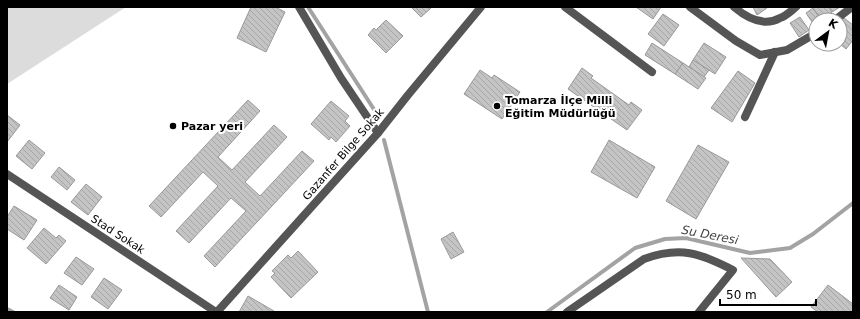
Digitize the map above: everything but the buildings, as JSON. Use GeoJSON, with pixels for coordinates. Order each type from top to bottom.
{"type":"FeatureCollection","features":[{"type":"Feature","properties":{"kind":"street"},"geometry":{"type":"LineString","coordinates":[[299,7],[341,78],[378,133]]}},
{"type":"Feature","properties":{"kind":"street","name":"Gazanfer Bilge Sokak"},"geometry":{"type":"LineString","coordinates":[[216,312],[378,133],[481,7]]}},
{"type":"Feature","properties":{"kind":"street"},"geometry":{"type":"LineString","coordinates":[[565,7],[652,72]]}},
{"type":"Feature","properties":{"kind":"street"},"geometry":{"type":"LineString","coordinates":[[690,7],[736,41],[760,55],[787,50],[808,38]]}},
{"type":"Feature","properties":{"kind":"street"},"geometry":{"type":"LineString","coordinates":[[734,7],[746,17],[762,22],[781,18],[786,10],[796,7]]}},
{"type":"Feature","properties":{"kind":"street"},"geometry":{"type":"LineString","coordinates":[[744,117],[775,52]]}},
{"type":"Feature","properties":{"kind":"street","name":"Stad Sokak"},"geometry":{"type":"LineString","coordinates":[[7,174],[216,312]]}},
{"type":"Feature","properties":{"kind":"street"},"geometry":{"type":"LineString","coordinates":[[567,312],[644,259],[661,254],[677,252],[687,252],[700,255],[733,270],[699,312]]}},
{"type":"Feature","properties":{"kind":"shaded area"},"geometry":{"type":"Polygon","coordinates":[[[7,7],[126,7],[7,84],[7,7]]]}},
{"type":"Feature","properties":{"kind":"waterway"},"geometry":{"type":"LineString","coordinates":[[308,7],[375,111]]}},
{"type":"Feature","properties":{"kind":"waterway"},"geometry":{"type":"LineString","coordinates":[[384,140],[428,312]]}},
{"type":"Feature","properties":{"kind":"waterway","name":"Su Deresi"},"geometry":{"type":"LineString","coordinates":[[547,312],[635,248],[665,239],[686,238],[750,253],[790,248],[813,234],[853,203]]}},
{"type":"Feature","properties":{"kind":"waterway","name":"Su Deresi"},"geometry":{"type":"LineString","coordinates":[[7,309],[13,312]]}},
{"type":"Feature","properties":{"kind":"place","name":"Tomarza İlçe Milli Eğitim Müdürlüğü"},"geometry":{"type":"Point","coordinates":[497,106]}},
{"type":"Feature","properties":{"kind":"place","name":"Pazar yeri"},"geometry":{"type":"Point","coordinates":[173,126]}}]}
